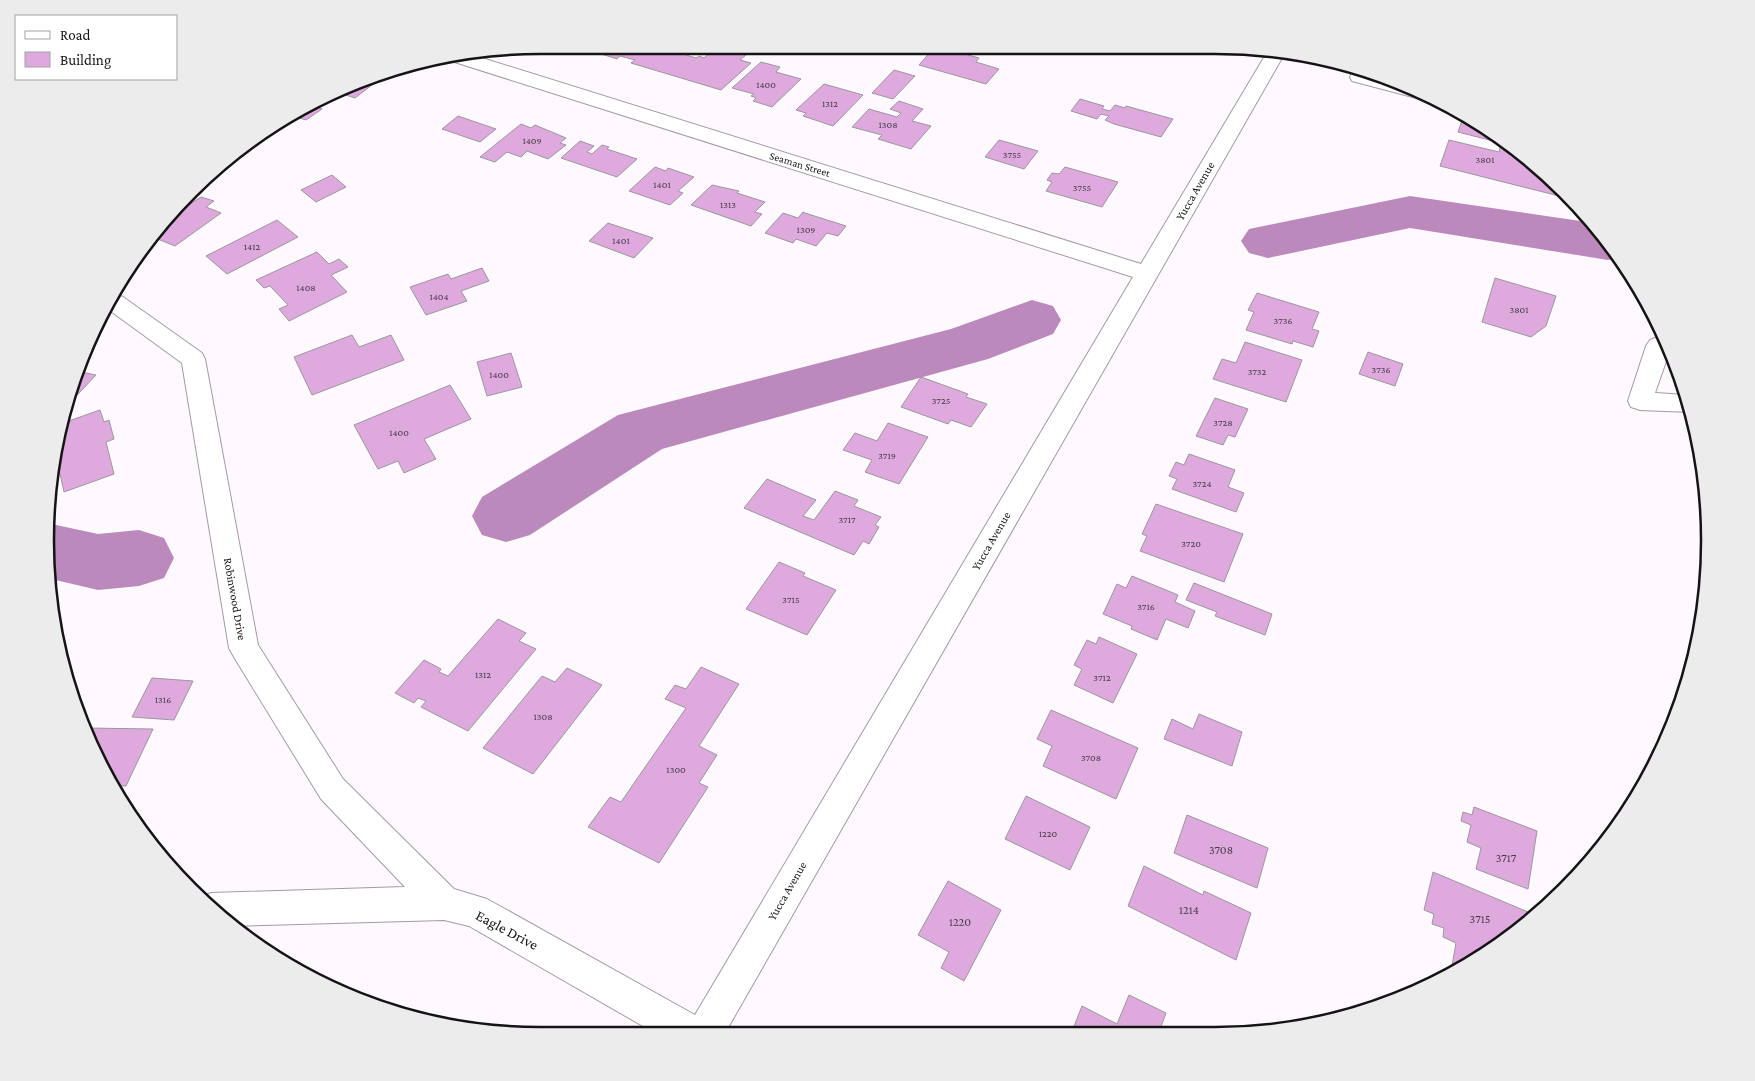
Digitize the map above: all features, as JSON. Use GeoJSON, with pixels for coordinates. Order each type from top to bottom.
{"type":"FeatureCollection","features":[{"type":"Feature","properties":{"kind":"street","name":"Yucca Avenue"},"geometry":{"type":"LineString","coordinates":[[708,1027],[1147,274],[1269,57]]}},
{"type":"Feature","properties":{"kind":"street","name":"Seaman Street"},"geometry":{"type":"LineString","coordinates":[[467,60],[1147,274]]}},
{"type":"Feature","properties":{"kind":"street"},"geometry":{"type":"LineString","coordinates":[[1359,76],[1372,80]]}},
{"type":"Feature","properties":{"kind":"street","name":"Robinwood Drive"},"geometry":{"type":"LineString","coordinates":[[116,303],[193,359],[244,648],[332,790],[444,903]]}},
{"type":"Feature","properties":{"kind":"street"},"geometry":{"type":"LineString","coordinates":[[1660,345],[1658,346],[1640,401],[1681,404]]}},
{"type":"Feature","properties":{"kind":"street","name":"Eagle Drive"},"geometry":{"type":"LineString","coordinates":[[224,910],[444,903],[475,911],[680,1027]]}},
{"type":"Feature","properties":{"kind":"building"},"geometry":{"type":"Polygon","coordinates":[[[601,54],[686,54],[696,58],[699,56],[704,58],[708,54],[747,54],[740,60],[751,63],[721,90],[631,63],[635,60],[620,56],[617,59],[601,54]]]}},
{"type":"Feature","properties":{"kind":"building"},"geometry":{"type":"Polygon","coordinates":[[[929,54],[964,54],[979,58],[976,62],[999,69],[986,84],[919,65],[929,54]]]}},
{"type":"Feature","properties":{"kind":"building"},"geometry":{"type":"Polygon","coordinates":[[[761,62],[780,67],[776,72],[801,79],[772,107],[753,101],[756,98],[751,96],[754,94],[732,88],[761,62]]]}},
{"type":"Feature","properties":{"kind":"building"},"geometry":{"type":"Polygon","coordinates":[[[894,70],[915,76],[893,99],[872,93],[894,70]]]}},
{"type":"Feature","properties":{"kind":"building"},"geometry":{"type":"Polygon","coordinates":[[[373,84],[355,98],[345,95],[373,84]]]}},
{"type":"Feature","properties":{"kind":"building"},"geometry":{"type":"Polygon","coordinates":[[[824,84],[863,95],[833,126],[803,116],[806,113],[796,110],[824,84]]]}},
{"type":"Feature","properties":{"kind":"building"},"geometry":{"type":"Polygon","coordinates":[[[1080,99],[1104,106],[1102,109],[1110,111],[1115,105],[1125,108],[1126,106],[1173,119],[1161,137],[1105,120],[1109,116],[1101,114],[1097,119],[1071,111],[1080,99]]]}},
{"type":"Feature","properties":{"kind":"building"},"geometry":{"type":"Polygon","coordinates":[[[899,101],[923,109],[912,121],[931,126],[911,149],[878,139],[882,135],[852,127],[869,109],[897,117],[901,113],[890,109],[899,101]]]}},
{"type":"Feature","properties":{"kind":"building"},"geometry":{"type":"Polygon","coordinates":[[[318,108],[322,109],[306,120],[299,118],[318,108]]]}},
{"type":"Feature","properties":{"kind":"building"},"geometry":{"type":"Polygon","coordinates":[[[458,116],[496,129],[480,142],[442,129],[458,116]]]}},
{"type":"Feature","properties":{"kind":"building"},"geometry":{"type":"Polygon","coordinates":[[[1462,121],[1492,141],[1458,132],[1462,121]]]}},
{"type":"Feature","properties":{"kind":"building"},"geometry":{"type":"Polygon","coordinates":[[[521,124],[531,128],[535,125],[566,138],[560,143],[566,145],[548,159],[527,151],[521,157],[507,152],[495,162],[480,157],[521,124]]]}},
{"type":"Feature","properties":{"kind":"building"},"geometry":{"type":"Polygon","coordinates":[[[999,140],[1038,151],[1024,169],[985,157],[999,140]]]}},
{"type":"Feature","properties":{"kind":"building"},"geometry":{"type":"Polygon","coordinates":[[[1449,140],[1499,152],[1500,147],[1559,196],[1440,166],[1449,140]]]}},
{"type":"Feature","properties":{"kind":"building"},"geometry":{"type":"Polygon","coordinates":[[[580,141],[594,146],[587,152],[592,154],[602,145],[609,147],[607,149],[637,159],[617,177],[561,158],[580,141]]]}},
{"type":"Feature","properties":{"kind":"building"},"geometry":{"type":"Polygon","coordinates":[[[655,167],[666,171],[668,168],[694,177],[678,191],[683,193],[670,205],[629,191],[655,167]]]}},
{"type":"Feature","properties":{"kind":"building"},"geometry":{"type":"Polygon","coordinates":[[[1065,167],[1118,182],[1102,207],[1046,191],[1052,182],[1047,180],[1052,173],[1059,174],[1065,167]]]}},
{"type":"Feature","properties":{"kind":"building"},"geometry":{"type":"Polygon","coordinates":[[[332,175],[346,187],[316,202],[301,190],[332,175]]]}},
{"type":"Feature","properties":{"kind":"building"},"geometry":{"type":"Polygon","coordinates":[[[712,185],[739,191],[737,193],[765,202],[755,212],[762,214],[751,226],[691,205],[712,185]]]}},
{"type":"Feature","properties":{"kind":"building"},"geometry":{"type":"Polygon","coordinates":[[[201,197],[214,201],[206,207],[221,213],[175,246],[158,239],[175,220],[188,205],[201,197]]]}},
{"type":"Feature","properties":{"kind":"building"},"geometry":{"type":"Polygon","coordinates":[[[803,212],[846,226],[838,236],[827,233],[816,246],[796,239],[793,243],[765,233],[783,213],[798,218],[803,212]]]}},
{"type":"Feature","properties":{"kind":"building"},"geometry":{"type":"Polygon","coordinates":[[[277,220],[298,237],[227,274],[206,256],[277,220]]]}},
{"type":"Feature","properties":{"kind":"building"},"geometry":{"type":"Polygon","coordinates":[[[608,223],[653,238],[634,258],[589,241],[608,223]]]}},
{"type":"Feature","properties":{"kind":"building"},"geometry":{"type":"Polygon","coordinates":[[[317,252],[329,264],[339,259],[348,267],[331,275],[347,292],[289,321],[279,309],[288,305],[270,286],[264,288],[256,280],[317,252]]]}},
{"type":"Feature","properties":{"kind":"building"},"geometry":{"type":"Polygon","coordinates":[[[482,268],[489,281],[461,291],[467,301],[426,315],[410,287],[448,274],[451,279],[482,268]]]}},
{"type":"Feature","properties":{"kind":"building"},"geometry":{"type":"Polygon","coordinates":[[[1495,278],[1556,296],[1546,326],[1531,337],[1482,322],[1495,278]]]}},
{"type":"Feature","properties":{"kind":"building"},"geometry":{"type":"Polygon","coordinates":[[[1257,293],[1319,312],[1312,329],[1319,331],[1313,347],[1293,341],[1292,344],[1246,330],[1254,312],[1248,310],[1257,293]]]}},
{"type":"Feature","properties":{"kind":"building"},"geometry":{"type":"Polygon","coordinates":[[[352,335],[359,347],[391,335],[404,360],[312,395],[294,357],[352,335]]]}},
{"type":"Feature","properties":{"kind":"building"},"geometry":{"type":"Polygon","coordinates":[[[1245,342],[1302,360],[1286,402],[1213,379],[1222,359],[1236,363],[1245,342]]]}},
{"type":"Feature","properties":{"kind":"building"},"geometry":{"type":"Polygon","coordinates":[[[1368,352],[1403,364],[1395,386],[1359,374],[1368,352]]]}},
{"type":"Feature","properties":{"kind":"building"},"geometry":{"type":"Polygon","coordinates":[[[511,353],[522,387],[487,396],[477,362],[511,353]]]}},
{"type":"Feature","properties":{"kind":"building"},"geometry":{"type":"Polygon","coordinates":[[[84,373],[96,375],[76,396],[84,373]]]}},
{"type":"Feature","properties":{"kind":"building"},"geometry":{"type":"Polygon","coordinates":[[[921,377],[968,394],[966,397],[987,404],[971,427],[951,420],[948,424],[901,407],[921,377]]]}},
{"type":"Feature","properties":{"kind":"building"},"geometry":{"type":"Polygon","coordinates":[[[450,385],[471,419],[424,439],[436,459],[404,473],[398,461],[378,469],[354,425],[450,385]]]}},
{"type":"Feature","properties":{"kind":"building"},"geometry":{"type":"Polygon","coordinates":[[[1215,398],[1248,409],[1235,437],[1228,435],[1223,445],[1196,436],[1215,398]]]}},
{"type":"Feature","properties":{"kind":"building"},"geometry":{"type":"Polygon","coordinates":[[[100,410],[104,422],[109,420],[114,439],[106,442],[114,474],[64,492],[59,470],[69,421],[100,410]]]}},
{"type":"Feature","properties":{"kind":"building"},"geometry":{"type":"Polygon","coordinates":[[[888,423],[928,437],[899,484],[865,472],[872,460],[843,450],[855,433],[877,441],[888,423]]]}},
{"type":"Feature","properties":{"kind":"building"},"geometry":{"type":"Polygon","coordinates":[[[1189,454],[1235,470],[1228,487],[1244,493],[1236,512],[1172,489],[1177,479],[1169,476],[1176,462],[1184,465],[1189,454]]]}},
{"type":"Feature","properties":{"kind":"building"},"geometry":{"type":"Polygon","coordinates":[[[767,479],[816,500],[803,516],[814,520],[835,491],[858,500],[854,506],[881,517],[875,525],[879,527],[869,544],[863,541],[854,555],[744,508],[767,479]]]}},
{"type":"Feature","properties":{"kind":"building"},"geometry":{"type":"Polygon","coordinates":[[[1156,504],[1243,534],[1224,582],[1140,551],[1147,536],[1142,534],[1156,504]]]}},
{"type":"Feature","properties":{"kind":"building"},"geometry":{"type":"Polygon","coordinates":[[[779,562],[805,573],[803,576],[836,590],[807,635],[746,609],[779,562]]]}},
{"type":"Feature","properties":{"kind":"building"},"geometry":{"type":"Polygon","coordinates":[[[1132,576],[1178,595],[1175,602],[1195,611],[1188,628],[1166,619],[1157,640],[1131,629],[1132,626],[1103,614],[1117,584],[1126,588],[1132,576]]]}},
{"type":"Feature","properties":{"kind":"building"},"geometry":{"type":"Polygon","coordinates":[[[1194,583],[1272,614],[1265,635],[1215,616],[1217,612],[1186,600],[1194,583]]]}},
{"type":"Feature","properties":{"kind":"building"},"geometry":{"type":"Polygon","coordinates":[[[498,619],[526,633],[519,641],[536,649],[468,731],[421,707],[426,701],[418,698],[414,703],[395,693],[424,660],[441,669],[439,672],[448,676],[498,619]]]}},
{"type":"Feature","properties":{"kind":"building"},"geometry":{"type":"Polygon","coordinates":[[[1099,637],[1137,654],[1113,703],[1074,685],[1082,669],[1074,665],[1087,640],[1096,644],[1099,637]]]}},
{"type":"Feature","properties":{"kind":"building"},"geometry":{"type":"Polygon","coordinates":[[[701,667],[739,684],[699,746],[717,755],[699,783],[708,787],[659,863],[588,827],[610,797],[621,802],[686,708],[665,699],[675,685],[686,689],[701,667]]]}},
{"type":"Feature","properties":{"kind":"building"},"geometry":{"type":"Polygon","coordinates":[[[567,668],[602,685],[533,774],[483,748],[542,676],[555,682],[567,668]]]}},
{"type":"Feature","properties":{"kind":"building"},"geometry":{"type":"Polygon","coordinates":[[[152,678],[193,681],[174,720],[132,717],[152,678]]]}},
{"type":"Feature","properties":{"kind":"building"},"geometry":{"type":"Polygon","coordinates":[[[1051,710],[1138,748],[1116,799],[1043,766],[1052,746],[1037,739],[1051,710]]]}},
{"type":"Feature","properties":{"kind":"building"},"geometry":{"type":"Polygon","coordinates":[[[1199,714],[1242,732],[1232,766],[1164,739],[1172,719],[1193,729],[1199,714]]]}},
{"type":"Feature","properties":{"kind":"building"},"geometry":{"type":"Polygon","coordinates":[[[91,728],[153,729],[126,786],[120,786],[119,784],[91,728]]]}},
{"type":"Feature","properties":{"kind":"building"},"geometry":{"type":"Polygon","coordinates":[[[1026,796],[1090,827],[1070,870],[1005,839],[1026,796]]]}},
{"type":"Feature","properties":{"kind":"building"},"geometry":{"type":"Polygon","coordinates":[[[1474,807],[1537,831],[1528,889],[1476,869],[1481,848],[1467,842],[1471,825],[1461,821],[1463,812],[1472,815],[1474,807]]]}},
{"type":"Feature","properties":{"kind":"building"},"geometry":{"type":"Polygon","coordinates":[[[1187,815],[1268,848],[1257,888],[1174,853],[1187,815]]]}},
{"type":"Feature","properties":{"kind":"building"},"geometry":{"type":"Polygon","coordinates":[[[1144,866],[1203,895],[1204,891],[1251,913],[1236,960],[1128,906],[1144,866]]]}},
{"type":"Feature","properties":{"kind":"building"},"geometry":{"type":"Polygon","coordinates":[[[1433,872],[1528,912],[1511,927],[1452,965],[1456,943],[1443,937],[1444,928],[1432,924],[1434,914],[1424,910],[1433,872]]]}},
{"type":"Feature","properties":{"kind":"building"},"geometry":{"type":"Polygon","coordinates":[[[948,881],[1001,910],[964,981],[941,968],[949,952],[918,935],[948,881]]]}},
{"type":"Feature","properties":{"kind":"building"},"geometry":{"type":"Polygon","coordinates":[[[1129,995],[1166,1013],[1161,1027],[1074,1027],[1082,1006],[1117,1024],[1129,995]]]}},
{"type":"Feature","properties":{"kind":"waterway"},"geometry":{"type":"LineString","coordinates":[[1268,241],[1410,212],[1599,242]]}},
{"type":"Feature","properties":{"kind":"waterway"},"geometry":{"type":"LineString","coordinates":[[506,516],[641,431],[967,345],[1032,320]]}},
{"type":"Feature","properties":{"kind":"waterway"},"geometry":{"type":"LineString","coordinates":[[54,552],[98,562],[139,558]]}}]}
